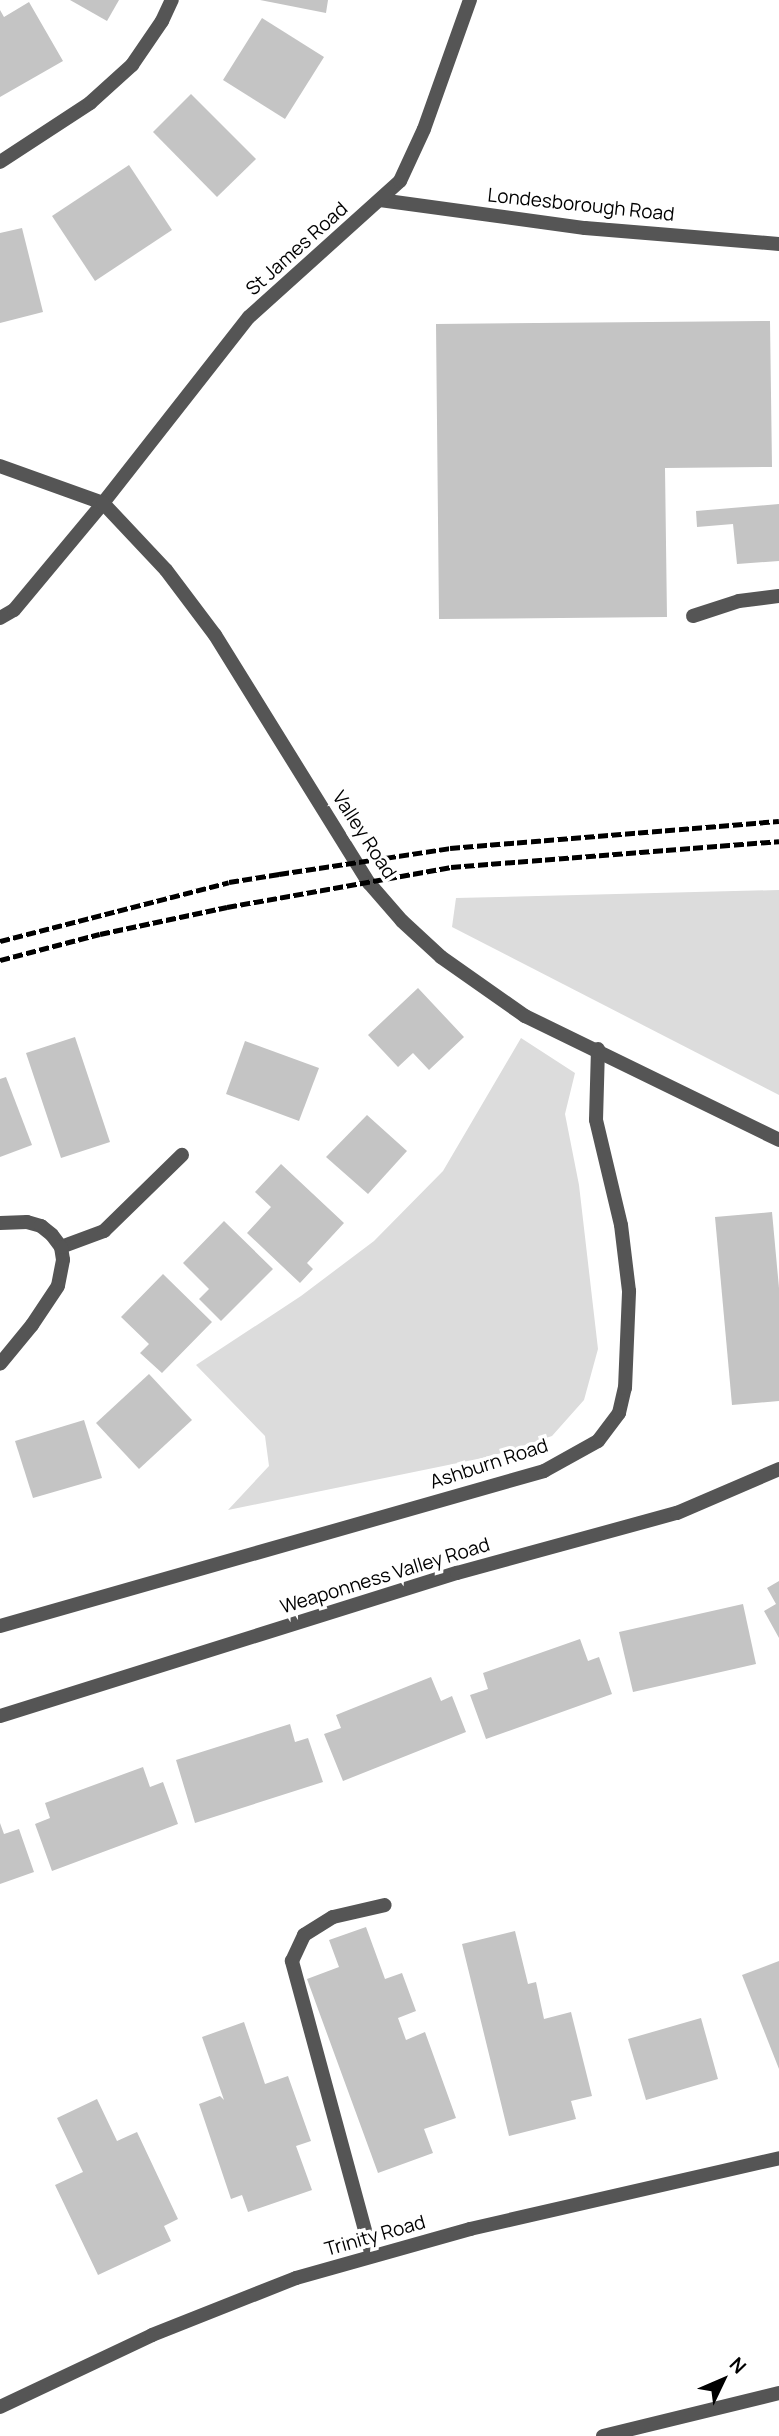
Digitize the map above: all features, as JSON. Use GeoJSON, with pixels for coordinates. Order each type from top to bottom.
{"type":"FeatureCollection","features":[{"type":"Feature","properties":{"kind":"street"},"geometry":{"type":"LineString","coordinates":[[0,162],[90,103],[132,65],[162,22],[172,0]]}},
{"type":"Feature","properties":{"kind":"street","name":"St James Road"},"geometry":{"type":"LineString","coordinates":[[0,618],[14,610],[103,503],[249,317],[400,181],[424,129],[470,0]]}},
{"type":"Feature","properties":{"kind":"street","name":"Londesborough Road"},"geometry":{"type":"LineString","coordinates":[[380,200],[585,228],[779,244]]}},
{"type":"Feature","properties":{"kind":"street","name":"Valley Road"},"geometry":{"type":"LineString","coordinates":[[0,466],[103,503],[166,570],[215,635],[369,883],[402,921],[441,957],[525,1016],[564,1037],[598,1049],[779,1140]]}},
{"type":"Feature","properties":{"kind":"street"},"geometry":{"type":"LineString","coordinates":[[693,615],[739,601],[779,597]]}},
{"type":"Feature","properties":{"kind":"street","name":"Ashburn Road"},"geometry":{"type":"LineString","coordinates":[[0,1626],[544,1471],[598,1441],[620,1413],[625,1388],[629,1291],[621,1225],[596,1120],[598,1049]]}},
{"type":"Feature","properties":{"kind":"street"},"geometry":{"type":"LineString","coordinates":[[61,1247],[104,1230],[182,1155]]}},
{"type":"Feature","properties":{"kind":"street"},"geometry":{"type":"LineString","coordinates":[[0,1223],[27,1222],[41,1226],[52,1235],[61,1247],[62,1274],[58,1286],[32,1325],[0,1364]]}},
{"type":"Feature","properties":{"kind":"street","name":"Weaponness Valley Road"},"geometry":{"type":"LineString","coordinates":[[0,1716],[457,1573],[677,1514],[779,1469]]}},
{"type":"Feature","properties":{"kind":"street"},"geometry":{"type":"LineString","coordinates":[[372,2256],[292,1961],[304,1935],[333,1917],[385,1905]]}},
{"type":"Feature","properties":{"kind":"street","name":"Trinity Road"},"geometry":{"type":"LineString","coordinates":[[0,2407],[152,2335],[296,2278],[470,2229],[779,2158]]}},
{"type":"Feature","properties":{"kind":"street"},"geometry":{"type":"LineString","coordinates":[[603,2436],[779,2393]]}},
{"type":"Feature","properties":{"kind":"shaded area"},"geometry":{"type":"Polygon","coordinates":[[[779,890],[779,1095],[452,927],[456,898],[779,890]]]}},
{"type":"Feature","properties":{"kind":"shaded area"},"geometry":{"type":"Polygon","coordinates":[[[521,1038],[575,1073],[565,1114],[579,1185],[598,1349],[584,1400],[552,1436],[492,1456],[228,1510],[269,1466],[265,1436],[196,1365],[301,1296],[374,1241],[443,1171],[521,1038]]]}},
{"type":"Feature","properties":{"kind":"building"},"geometry":{"type":"Polygon","coordinates":[[[70,0],[119,0],[107,21],[70,0]]]}},
{"type":"Feature","properties":{"kind":"building"},"geometry":{"type":"Polygon","coordinates":[[[260,0],[328,0],[326,13],[260,0]]]}},
{"type":"Feature","properties":{"kind":"building"},"geometry":{"type":"Polygon","coordinates":[[[29,2],[63,61],[0,97],[0,10],[4,17],[29,2]]]}},
{"type":"Feature","properties":{"kind":"building"},"geometry":{"type":"Polygon","coordinates":[[[262,18],[324,57],[285,119],[223,80],[262,18]]]}},
{"type":"Feature","properties":{"kind":"building"},"geometry":{"type":"Polygon","coordinates":[[[191,94],[256,159],[217,197],[153,132],[191,94]]]}},
{"type":"Feature","properties":{"kind":"building"},"geometry":{"type":"Polygon","coordinates":[[[129,165],[172,230],[95,281],[52,216],[129,165]]]}},
{"type":"Feature","properties":{"kind":"building"},"geometry":{"type":"Polygon","coordinates":[[[22,228],[43,312],[0,323],[0,233],[22,228]]]}},
{"type":"Feature","properties":{"kind":"building"},"geometry":{"type":"Polygon","coordinates":[[[770,321],[772,467],[665,468],[667,617],[439,619],[436,324],[770,321]]]}},
{"type":"Feature","properties":{"kind":"building"},"geometry":{"type":"Polygon","coordinates":[[[779,504],[779,561],[737,564],[733,524],[697,527],[696,511],[779,504]]]}},
{"type":"Feature","properties":{"kind":"building"},"geometry":{"type":"Polygon","coordinates":[[[418,988],[464,1037],[429,1070],[413,1053],[398,1067],[368,1035],[418,988]]]}},
{"type":"Feature","properties":{"kind":"building"},"geometry":{"type":"Polygon","coordinates":[[[75,1037],[110,1142],[61,1158],[26,1053],[75,1037]]]}},
{"type":"Feature","properties":{"kind":"building"},"geometry":{"type":"Polygon","coordinates":[[[245,1041],[319,1068],[299,1121],[226,1094],[245,1041]]]}},
{"type":"Feature","properties":{"kind":"building"},"geometry":{"type":"Polygon","coordinates":[[[6,1077],[32,1145],[0,1157],[0,1079],[6,1077]]]}},
{"type":"Feature","properties":{"kind":"building"},"geometry":{"type":"Polygon","coordinates":[[[367,1115],[407,1151],[368,1194],[326,1157],[367,1115]]]}},
{"type":"Feature","properties":{"kind":"building"},"geometry":{"type":"Polygon","coordinates":[[[281,1164],[344,1223],[307,1263],[313,1269],[300,1283],[247,1233],[271,1207],[255,1192],[281,1164]]]}},
{"type":"Feature","properties":{"kind":"building"},"geometry":{"type":"Polygon","coordinates":[[[772,1212],[779,1288],[779,1401],[732,1405],[715,1217],[772,1212]]]}},
{"type":"Feature","properties":{"kind":"building"},"geometry":{"type":"Polygon","coordinates":[[[224,1221],[273,1269],[221,1321],[199,1299],[209,1289],[183,1263],[224,1221]]]}},
{"type":"Feature","properties":{"kind":"building"},"geometry":{"type":"Polygon","coordinates":[[[163,1274],[212,1322],[162,1373],[140,1353],[149,1344],[121,1317],[163,1274]]]}},
{"type":"Feature","properties":{"kind":"building"},"geometry":{"type":"Polygon","coordinates":[[[149,1374],[192,1420],[139,1469],[96,1423],[149,1374]]]}},
{"type":"Feature","properties":{"kind":"building"},"geometry":{"type":"Polygon","coordinates":[[[84,1420],[102,1478],[33,1498],[15,1441],[84,1420]]]}},
{"type":"Feature","properties":{"kind":"building"},"geometry":{"type":"Polygon","coordinates":[[[779,1581],[779,1638],[764,1611],[776,1604],[767,1588],[779,1581]]]}},
{"type":"Feature","properties":{"kind":"building"},"geometry":{"type":"Polygon","coordinates":[[[743,1604],[756,1664],[633,1692],[619,1632],[743,1604]]]}},
{"type":"Feature","properties":{"kind":"building"},"geometry":{"type":"Polygon","coordinates":[[[580,1639],[588,1661],[599,1657],[612,1694],[486,1739],[470,1695],[488,1689],[483,1673],[580,1639]]]}},
{"type":"Feature","properties":{"kind":"building"},"geometry":{"type":"Polygon","coordinates":[[[431,1677],[441,1701],[452,1696],[466,1732],[343,1781],[324,1734],[341,1728],[336,1715],[431,1677]]]}},
{"type":"Feature","properties":{"kind":"building"},"geometry":{"type":"Polygon","coordinates":[[[290,1724],[295,1742],[308,1738],[323,1782],[195,1823],[176,1760],[290,1724]]]}},
{"type":"Feature","properties":{"kind":"building"},"geometry":{"type":"Polygon","coordinates":[[[143,1767],[150,1787],[163,1782],[178,1824],[52,1871],[35,1824],[50,1818],[45,1803],[143,1767]]]}},
{"type":"Feature","properties":{"kind":"building"},"geometry":{"type":"Polygon","coordinates":[[[0,1823],[4,1834],[19,1829],[34,1872],[0,1884],[0,1823]]]}},
{"type":"Feature","properties":{"kind":"building"},"geometry":{"type":"Polygon","coordinates":[[[366,1927],[385,1979],[402,1973],[416,2011],[398,2018],[406,2040],[425,2032],[456,2118],[424,2129],[433,2153],[378,2173],[307,1979],[339,1967],[329,1940],[366,1927]]]}},
{"type":"Feature","properties":{"kind":"building"},"geometry":{"type":"Polygon","coordinates":[[[515,1931],[528,1984],[536,1982],[544,2019],[571,2012],[592,2096],[571,2101],[576,2119],[509,2136],[462,1944],[515,1931]]]}},
{"type":"Feature","properties":{"kind":"building"},"geometry":{"type":"Polygon","coordinates":[[[779,1961],[779,2069],[742,1975],[779,1961]]]}},
{"type":"Feature","properties":{"kind":"building"},"geometry":{"type":"Polygon","coordinates":[[[701,2018],[718,2079],[646,2100],[628,2039],[701,2018]]]}},
{"type":"Feature","properties":{"kind":"building"},"geometry":{"type":"Polygon","coordinates":[[[244,2022],[265,2084],[288,2076],[311,2141],[296,2146],[312,2190],[248,2212],[242,2195],[231,2199],[199,2104],[220,2096],[224,2100],[202,2037],[244,2022]]]}},
{"type":"Feature","properties":{"kind":"building"},"geometry":{"type":"Polygon","coordinates":[[[97,2099],[117,2141],[137,2132],[178,2219],[164,2226],[171,2241],[98,2275],[55,2185],[83,2172],[57,2118],[97,2099]]]}},
{"type":"Feature","properties":{"kind":"railway"},"geometry":{"type":"LineString","coordinates":[[0,941],[229,882],[279,874],[450,848],[779,821]]}},
{"type":"Feature","properties":{"kind":"railway"},"geometry":{"type":"LineString","coordinates":[[0,960],[100,934],[227,907],[451,867],[779,841]]}}]}
